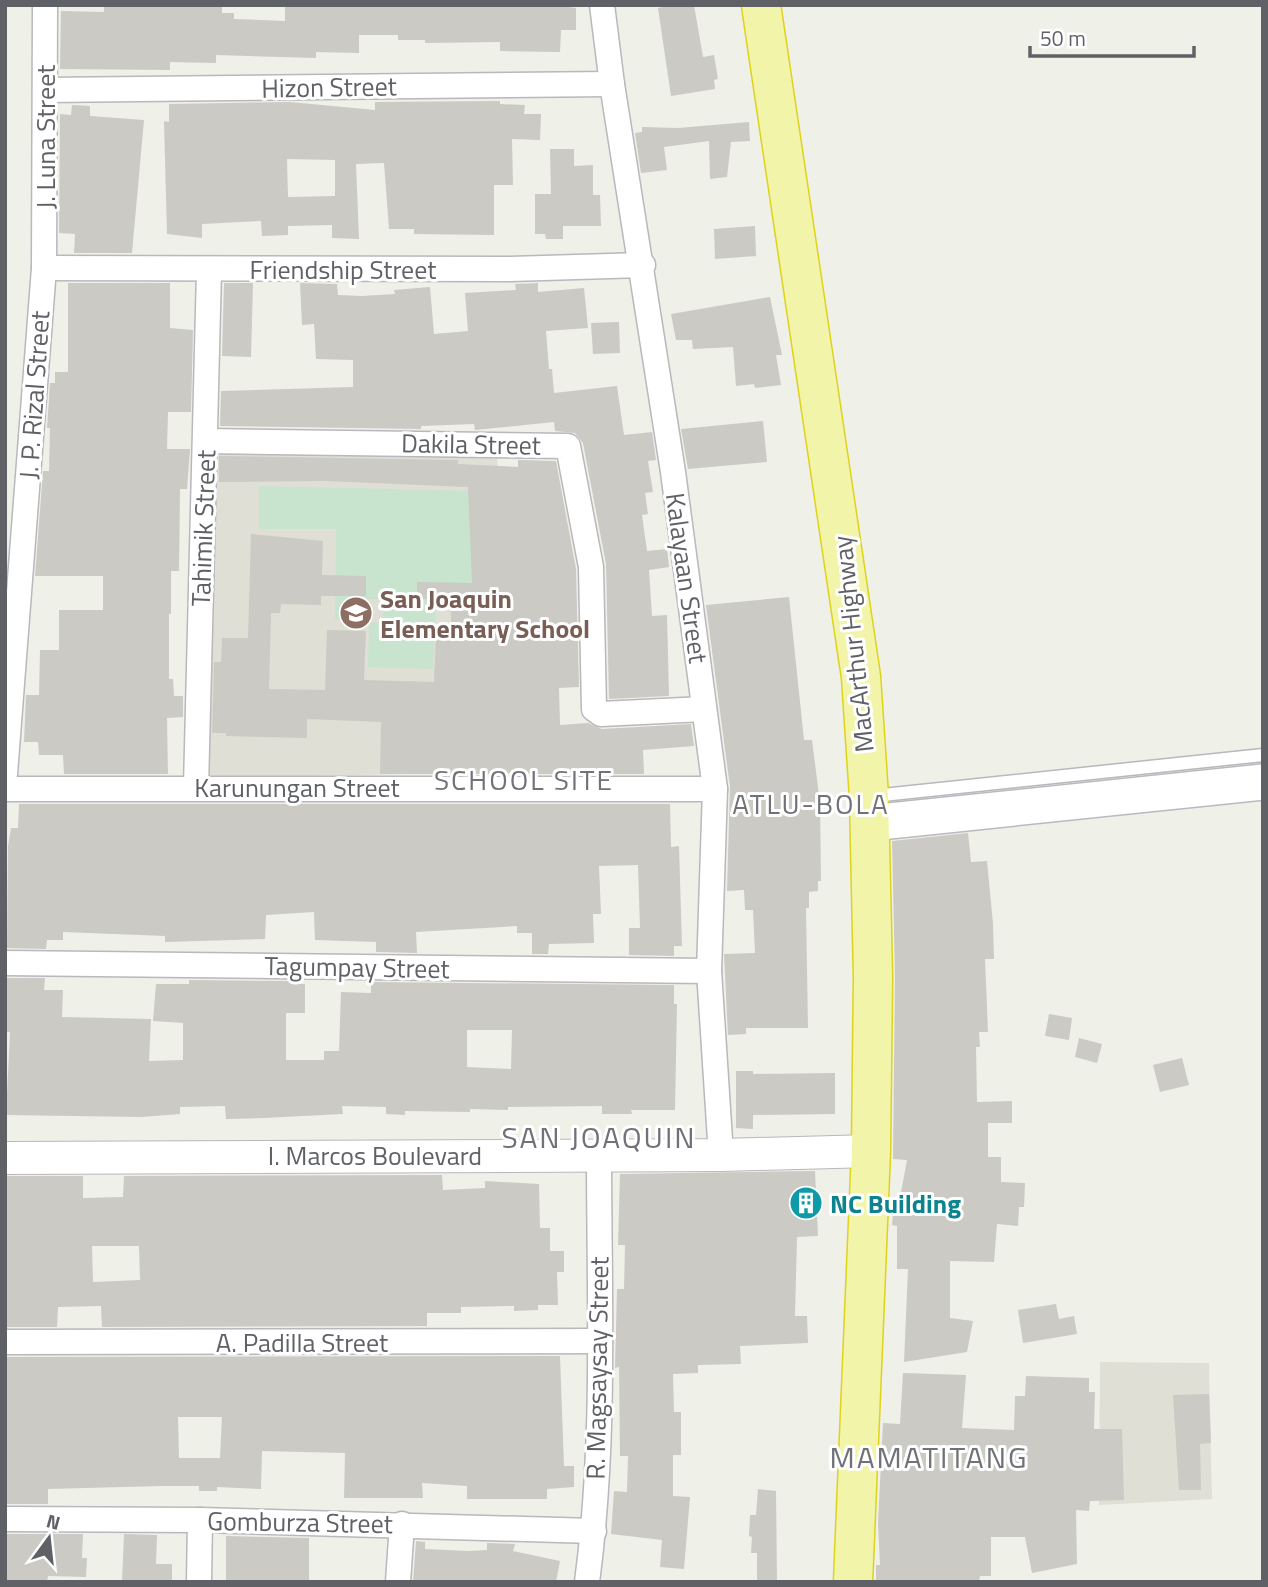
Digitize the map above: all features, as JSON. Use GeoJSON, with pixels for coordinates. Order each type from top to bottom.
{"type":"FeatureCollection","features":[{"type":"Feature","properties":{"kind":"highway","name":"MacArthur Highway"},"geometry":{"type":"LineString","coordinates":[[761,5],[861,677],[870,810],[873,977],[871,1151],[853,1582]]}},
{"type":"Feature","properties":{"kind":"main road"},"geometry":{"type":"LineString","coordinates":[[870,810],[1263,782]]}},
{"type":"Feature","properties":{"kind":"street","name":"J. Luna Street"},"geometry":{"type":"LineString","coordinates":[[44,5],[44,268]]}},
{"type":"Feature","properties":{"kind":"street","name":"Kalayaan Street"},"geometry":{"type":"LineString","coordinates":[[602,5],[612,84],[643,265],[715,789],[709,971],[721,1155]]}},
{"type":"Feature","properties":{"kind":"street","name":"Hizon Street"},"geometry":{"type":"LineString","coordinates":[[46,90],[612,84]]}},
{"type":"Feature","properties":{"kind":"street","name":"Friendship Street"},"geometry":{"type":"LineString","coordinates":[[44,268],[209,270],[643,265]]}},
{"type":"Feature","properties":{"kind":"street","name":"J. P. Rizal Street"},"geometry":{"type":"LineString","coordinates":[[5,774],[44,268]]}},
{"type":"Feature","properties":{"kind":"street","name":"Tahimik Street"},"geometry":{"type":"LineString","coordinates":[[196,787],[209,270]]}},
{"type":"Feature","properties":{"kind":"street","name":"Dakila Street"},"geometry":{"type":"LineString","coordinates":[[206,441],[568,446],[591,567],[594,709],[601,714],[704,709]]}},
{"type":"Feature","properties":{"kind":"street","name":"Karunungan Street"},"geometry":{"type":"LineString","coordinates":[[5,789],[715,789]]}},
{"type":"Feature","properties":{"kind":"street","name":"Tagumpay Street"},"geometry":{"type":"LineString","coordinates":[[5,963],[709,971]]}},
{"type":"Feature","properties":{"kind":"street","name":"I. Marcos Boulevard"},"geometry":{"type":"LineString","coordinates":[[5,1158],[599,1153],[721,1155],[871,1151]]}},
{"type":"Feature","properties":{"kind":"street","name":"R. Magsaysay Street"},"geometry":{"type":"LineString","coordinates":[[587,1582],[594,1531],[600,1341],[599,1153]]}},
{"type":"Feature","properties":{"kind":"street","name":"A. Padilla Street"},"geometry":{"type":"LineString","coordinates":[[5,1342],[600,1341]]}},
{"type":"Feature","properties":{"kind":"street","name":"Gomburza Street"},"geometry":{"type":"LineString","coordinates":[[5,1519],[402,1524],[594,1531]]}},
{"type":"Feature","properties":{"kind":"street"},"geometry":{"type":"LineString","coordinates":[[199,1582],[200,1520]]}},
{"type":"Feature","properties":{"kind":"street"},"geometry":{"type":"LineString","coordinates":[[398,1582],[402,1524]]}},
{"type":"Feature","properties":{"kind":"lane"},"geometry":{"type":"LineString","coordinates":[[870,810],[1263,755]]}},
{"type":"Feature","properties":{"kind":"shaded area","name":"San Joaquin Elementary School"},"geometry":{"type":"Polygon","coordinates":[[[210,449],[497,454],[511,772],[205,778],[210,449]]]}},
{"type":"Feature","properties":{"kind":"shaded area"},"geometry":{"type":"Polygon","coordinates":[[[1100,1362],[1209,1363],[1212,1499],[1099,1505],[1100,1362]]]}},
{"type":"Feature","properties":{"kind":"green space"},"geometry":{"type":"Polygon","coordinates":[[[259,486],[483,491],[486,604],[436,604],[433,669],[368,667],[369,623],[383,622],[383,599],[361,599],[360,621],[335,619],[336,529],[259,529],[259,486]]]}},
{"type":"Feature","properties":{"kind":"building"},"geometry":{"type":"Polygon","coordinates":[[[104,5],[222,5],[222,13],[234,13],[234,19],[285,21],[285,5],[561,6],[576,8],[576,30],[561,30],[560,52],[500,51],[500,42],[425,43],[425,40],[398,40],[398,35],[359,35],[359,53],[316,52],[316,58],[216,55],[216,63],[170,62],[170,70],[60,69],[61,11],[104,12],[104,5]]]}},
{"type":"Feature","properties":{"kind":"building"},"geometry":{"type":"Polygon","coordinates":[[[694,5],[703,57],[714,55],[718,79],[714,80],[715,89],[671,96],[658,8],[694,5]]]}},
{"type":"Feature","properties":{"kind":"building"},"geometry":{"type":"Polygon","coordinates":[[[500,101],[500,104],[525,105],[524,114],[541,114],[540,140],[512,139],[513,185],[494,185],[494,235],[414,234],[414,229],[389,229],[384,163],[356,164],[359,239],[332,238],[332,225],[288,226],[288,235],[262,236],[261,221],[202,224],[202,238],[167,234],[164,121],[169,122],[169,104],[290,102],[375,110],[375,102],[500,101]],[[287,159],[288,197],[335,196],[335,160],[287,159]]]}},
{"type":"Feature","properties":{"kind":"building"},"geometry":{"type":"Polygon","coordinates":[[[72,105],[90,106],[90,116],[144,120],[132,253],[74,253],[75,234],[59,233],[60,114],[71,115],[72,105]]]}},
{"type":"Feature","properties":{"kind":"building"},"geometry":{"type":"Polygon","coordinates":[[[749,122],[750,141],[731,142],[727,177],[710,179],[709,141],[664,147],[667,170],[641,173],[635,133],[642,132],[642,127],[678,128],[749,122]]]}},
{"type":"Feature","properties":{"kind":"building"},"geometry":{"type":"Polygon","coordinates":[[[550,149],[574,149],[574,166],[593,165],[593,195],[600,195],[601,226],[563,226],[563,239],[546,239],[545,234],[535,234],[535,194],[551,194],[550,149]]]}},
{"type":"Feature","properties":{"kind":"building"},"geometry":{"type":"Polygon","coordinates":[[[755,226],[756,256],[715,259],[714,229],[755,226]]]}},
{"type":"Feature","properties":{"kind":"building"},"geometry":{"type":"Polygon","coordinates":[[[68,283],[170,283],[170,328],[193,330],[191,412],[168,412],[167,449],[190,449],[187,489],[180,489],[179,571],[171,571],[169,614],[169,679],[173,679],[174,696],[183,696],[183,717],[167,718],[168,774],[64,774],[63,755],[39,755],[38,742],[24,742],[26,695],[39,695],[40,650],[59,650],[59,610],[103,610],[103,576],[35,576],[43,471],[49,471],[50,428],[47,428],[50,383],[55,383],[55,372],[68,372],[68,283]]]}},
{"type":"Feature","properties":{"kind":"building"},"geometry":{"type":"Polygon","coordinates":[[[224,283],[253,283],[251,357],[222,356],[224,283]]]}},
{"type":"Feature","properties":{"kind":"building"},"geometry":{"type":"Polygon","coordinates":[[[300,283],[337,284],[338,295],[361,296],[395,294],[394,290],[430,287],[434,334],[468,331],[465,293],[516,290],[515,284],[538,283],[538,292],[584,288],[588,328],[546,331],[554,393],[617,386],[624,435],[652,432],[656,460],[648,461],[653,492],[645,493],[648,514],[642,515],[647,551],[667,549],[669,567],[649,570],[652,616],[667,615],[669,696],[609,699],[606,564],[583,443],[575,433],[555,431],[554,422],[475,430],[474,424],[421,426],[421,429],[220,426],[221,391],[353,387],[353,360],[316,359],[314,324],[302,325],[300,283]]]}},
{"type":"Feature","properties":{"kind":"building"},"geometry":{"type":"Polygon","coordinates":[[[770,297],[782,355],[776,355],[781,385],[755,388],[754,384],[736,386],[733,347],[693,349],[692,340],[676,340],[671,314],[770,297]]]}},
{"type":"Feature","properties":{"kind":"building"},"geometry":{"type":"Polygon","coordinates":[[[619,322],[620,353],[593,354],[591,323],[619,322]]]}},
{"type":"Feature","properties":{"kind":"building"},"geometry":{"type":"Polygon","coordinates":[[[763,421],[767,462],[688,469],[681,429],[763,421]]]}},
{"type":"Feature","properties":{"kind":"building"},"geometry":{"type":"Polygon","coordinates":[[[219,456],[458,460],[458,464],[518,467],[518,460],[556,461],[576,569],[579,687],[559,688],[560,725],[588,723],[602,729],[691,724],[694,746],[643,750],[644,774],[380,774],[381,722],[307,719],[307,738],[226,736],[226,733],[212,733],[214,662],[221,662],[222,638],[248,638],[251,534],[323,541],[322,575],[366,576],[366,596],[321,596],[321,605],[281,604],[280,613],[271,613],[269,689],[325,690],[327,630],[366,631],[364,680],[434,682],[436,635],[451,635],[451,599],[417,599],[417,582],[472,583],[468,487],[325,481],[219,482],[219,456]]]}},
{"type":"Feature","properties":{"kind":"building"},"geometry":{"type":"Polygon","coordinates":[[[789,597],[804,740],[812,740],[820,803],[821,881],[818,881],[818,891],[809,892],[809,908],[806,908],[808,1028],[746,1028],[746,1034],[728,1035],[724,954],[755,953],[753,910],[745,910],[744,890],[727,891],[730,787],[706,605],[789,597]]]}},
{"type":"Feature","properties":{"kind":"building"},"geometry":{"type":"Polygon","coordinates":[[[19,804],[670,804],[671,847],[679,846],[682,946],[674,946],[674,956],[629,955],[629,928],[640,928],[638,865],[599,866],[601,914],[593,914],[594,943],[549,944],[548,954],[532,954],[532,933],[517,933],[517,926],[416,932],[417,953],[376,952],[376,942],[315,940],[314,912],[266,915],[265,939],[165,942],[165,936],[63,932],[63,940],[47,940],[46,949],[7,948],[8,846],[11,828],[18,828],[19,804]]]}},
{"type":"Feature","properties":{"kind":"building"},"geometry":{"type":"Polygon","coordinates":[[[968,833],[971,862],[987,861],[993,924],[994,959],[985,959],[988,1032],[979,1032],[980,1047],[976,1047],[977,1102],[1012,1101],[1012,1123],[988,1123],[988,1157],[1001,1157],[1001,1182],[1025,1183],[1024,1207],[1019,1207],[1018,1226],[997,1224],[994,1262],[950,1261],[950,1318],[973,1321],[967,1352],[904,1362],[908,1269],[897,1269],[897,1226],[892,1225],[894,1203],[899,1203],[907,1160],[893,1159],[895,977],[892,841],[968,833]]]}},
{"type":"Feature","properties":{"kind":"building"},"geometry":{"type":"Polygon","coordinates":[[[6,978],[45,978],[44,990],[63,990],[62,1017],[151,1019],[149,1061],[183,1060],[183,1023],[153,1021],[156,984],[189,984],[189,980],[292,981],[292,984],[305,984],[305,1013],[286,1013],[286,1060],[324,1060],[324,1051],[339,1051],[341,992],[371,993],[371,982],[674,985],[674,1004],[677,1004],[675,1110],[631,1110],[632,1114],[602,1114],[602,1106],[508,1107],[508,1110],[470,1109],[470,1112],[405,1111],[405,1115],[386,1114],[386,1107],[342,1106],[343,1114],[226,1119],[225,1106],[180,1107],[180,1114],[141,1117],[6,1115],[10,1032],[5,1032],[6,978]],[[467,1030],[467,1067],[511,1069],[512,1030],[467,1030]]]}},
{"type":"Feature","properties":{"kind":"building"},"geometry":{"type":"Polygon","coordinates":[[[1049,1014],[1072,1018],[1069,1040],[1045,1036],[1049,1014]]]}},
{"type":"Feature","properties":{"kind":"building"},"geometry":{"type":"Polygon","coordinates":[[[1079,1038],[1102,1044],[1097,1063],[1075,1057],[1079,1038]]]}},
{"type":"Feature","properties":{"kind":"building"},"geometry":{"type":"Polygon","coordinates":[[[1182,1058],[1189,1085],[1160,1092],[1153,1065],[1182,1058]]]}},
{"type":"Feature","properties":{"kind":"building"},"geometry":{"type":"Polygon","coordinates":[[[736,1071],[753,1071],[753,1074],[835,1073],[835,1114],[753,1115],[753,1129],[736,1128],[736,1071]]]}},
{"type":"Feature","properties":{"kind":"building"},"geometry":{"type":"Polygon","coordinates":[[[815,1171],[818,1236],[797,1237],[795,1316],[807,1316],[808,1343],[740,1346],[741,1364],[698,1365],[698,1373],[673,1374],[674,1412],[681,1412],[681,1455],[673,1455],[673,1496],[690,1497],[684,1569],[660,1567],[662,1540],[611,1534],[614,1491],[627,1492],[628,1456],[620,1456],[619,1367],[615,1368],[617,1289],[624,1289],[625,1245],[618,1245],[620,1174],[815,1171]]]}},
{"type":"Feature","properties":{"kind":"building"},"geometry":{"type":"Polygon","coordinates":[[[442,1175],[443,1190],[485,1188],[485,1181],[539,1184],[540,1228],[550,1228],[550,1251],[564,1251],[564,1272],[557,1272],[558,1305],[538,1305],[538,1310],[514,1311],[514,1306],[461,1307],[461,1313],[427,1313],[427,1326],[102,1327],[101,1306],[58,1307],[57,1327],[5,1327],[5,1176],[83,1176],[83,1198],[123,1197],[124,1176],[442,1175]],[[92,1246],[93,1282],[140,1280],[139,1246],[92,1246]]]}},
{"type":"Feature","properties":{"kind":"building"},"geometry":{"type":"Polygon","coordinates":[[[1056,1304],[1059,1319],[1074,1316],[1077,1334],[1023,1343],[1018,1310],[1056,1304]]]}},
{"type":"Feature","properties":{"kind":"building"},"geometry":{"type":"Polygon","coordinates":[[[560,1356],[564,1466],[574,1466],[574,1487],[547,1489],[547,1499],[467,1499],[467,1486],[422,1483],[423,1498],[344,1498],[345,1453],[262,1451],[261,1489],[217,1487],[217,1491],[199,1491],[199,1486],[161,1486],[48,1489],[48,1504],[5,1504],[5,1357],[560,1356]],[[178,1417],[179,1458],[220,1458],[222,1417],[178,1417]]]}},
{"type":"Feature","properties":{"kind":"building"},"geometry":{"type":"Polygon","coordinates":[[[903,1373],[966,1375],[962,1428],[1014,1430],[1015,1396],[1025,1396],[1026,1376],[1089,1378],[1089,1392],[1095,1392],[1094,1429],[1122,1429],[1124,1500],[1090,1501],[1089,1511],[1076,1510],[1077,1564],[1032,1573],[1025,1537],[991,1537],[991,1576],[980,1576],[979,1582],[876,1582],[876,1565],[880,1565],[878,1523],[883,1423],[900,1424],[903,1373]]]}},
{"type":"Feature","properties":{"kind":"building"},"geometry":{"type":"Polygon","coordinates":[[[1209,1394],[1211,1443],[1200,1444],[1201,1490],[1179,1490],[1173,1395],[1209,1394]]]}},
{"type":"Feature","properties":{"kind":"building"},"geometry":{"type":"Polygon","coordinates":[[[758,1489],[776,1491],[777,1582],[757,1582],[757,1553],[751,1553],[750,1515],[756,1515],[758,1489]]]}},
{"type":"Feature","properties":{"kind":"building"},"geometry":{"type":"Polygon","coordinates":[[[5,1534],[83,1534],[82,1558],[87,1558],[86,1577],[48,1576],[47,1582],[5,1582],[5,1534]]]}},
{"type":"Feature","properties":{"kind":"building"},"geometry":{"type":"Polygon","coordinates":[[[124,1534],[157,1535],[156,1564],[172,1564],[172,1582],[122,1582],[124,1534]]]}},
{"type":"Feature","properties":{"kind":"building"},"geometry":{"type":"Polygon","coordinates":[[[226,1536],[309,1538],[309,1582],[226,1582],[226,1536]]]}},
{"type":"Feature","properties":{"kind":"building"},"geometry":{"type":"Polygon","coordinates":[[[416,1541],[425,1542],[425,1549],[468,1551],[487,1550],[487,1543],[515,1544],[513,1551],[560,1561],[556,1582],[413,1582],[416,1541]]]}},
{"type":"Feature","properties":{"kind":"place","name":"San Joaquin Elementary School"},"geometry":{"type":"Point","coordinates":[356,613]}},
{"type":"Feature","properties":{"kind":"place","name":"NC Building"},"geometry":{"type":"Point","coordinates":[806,1203]}},
{"type":"Feature","properties":{"kind":"district","name":"SCHOOL SITE"},"geometry":{"type":"Point","coordinates":[524,779]}},
{"type":"Feature","properties":{"kind":"district","name":"ATLU-BOLA"},"geometry":{"type":"Point","coordinates":[811,803]}},
{"type":"Feature","properties":{"kind":"district","name":"SAN JOAQUIN"},"geometry":{"type":"Point","coordinates":[599,1137]}},
{"type":"Feature","properties":{"kind":"district","name":"MAMATITANG"},"geometry":{"type":"Point","coordinates":[929,1457]}}]}
